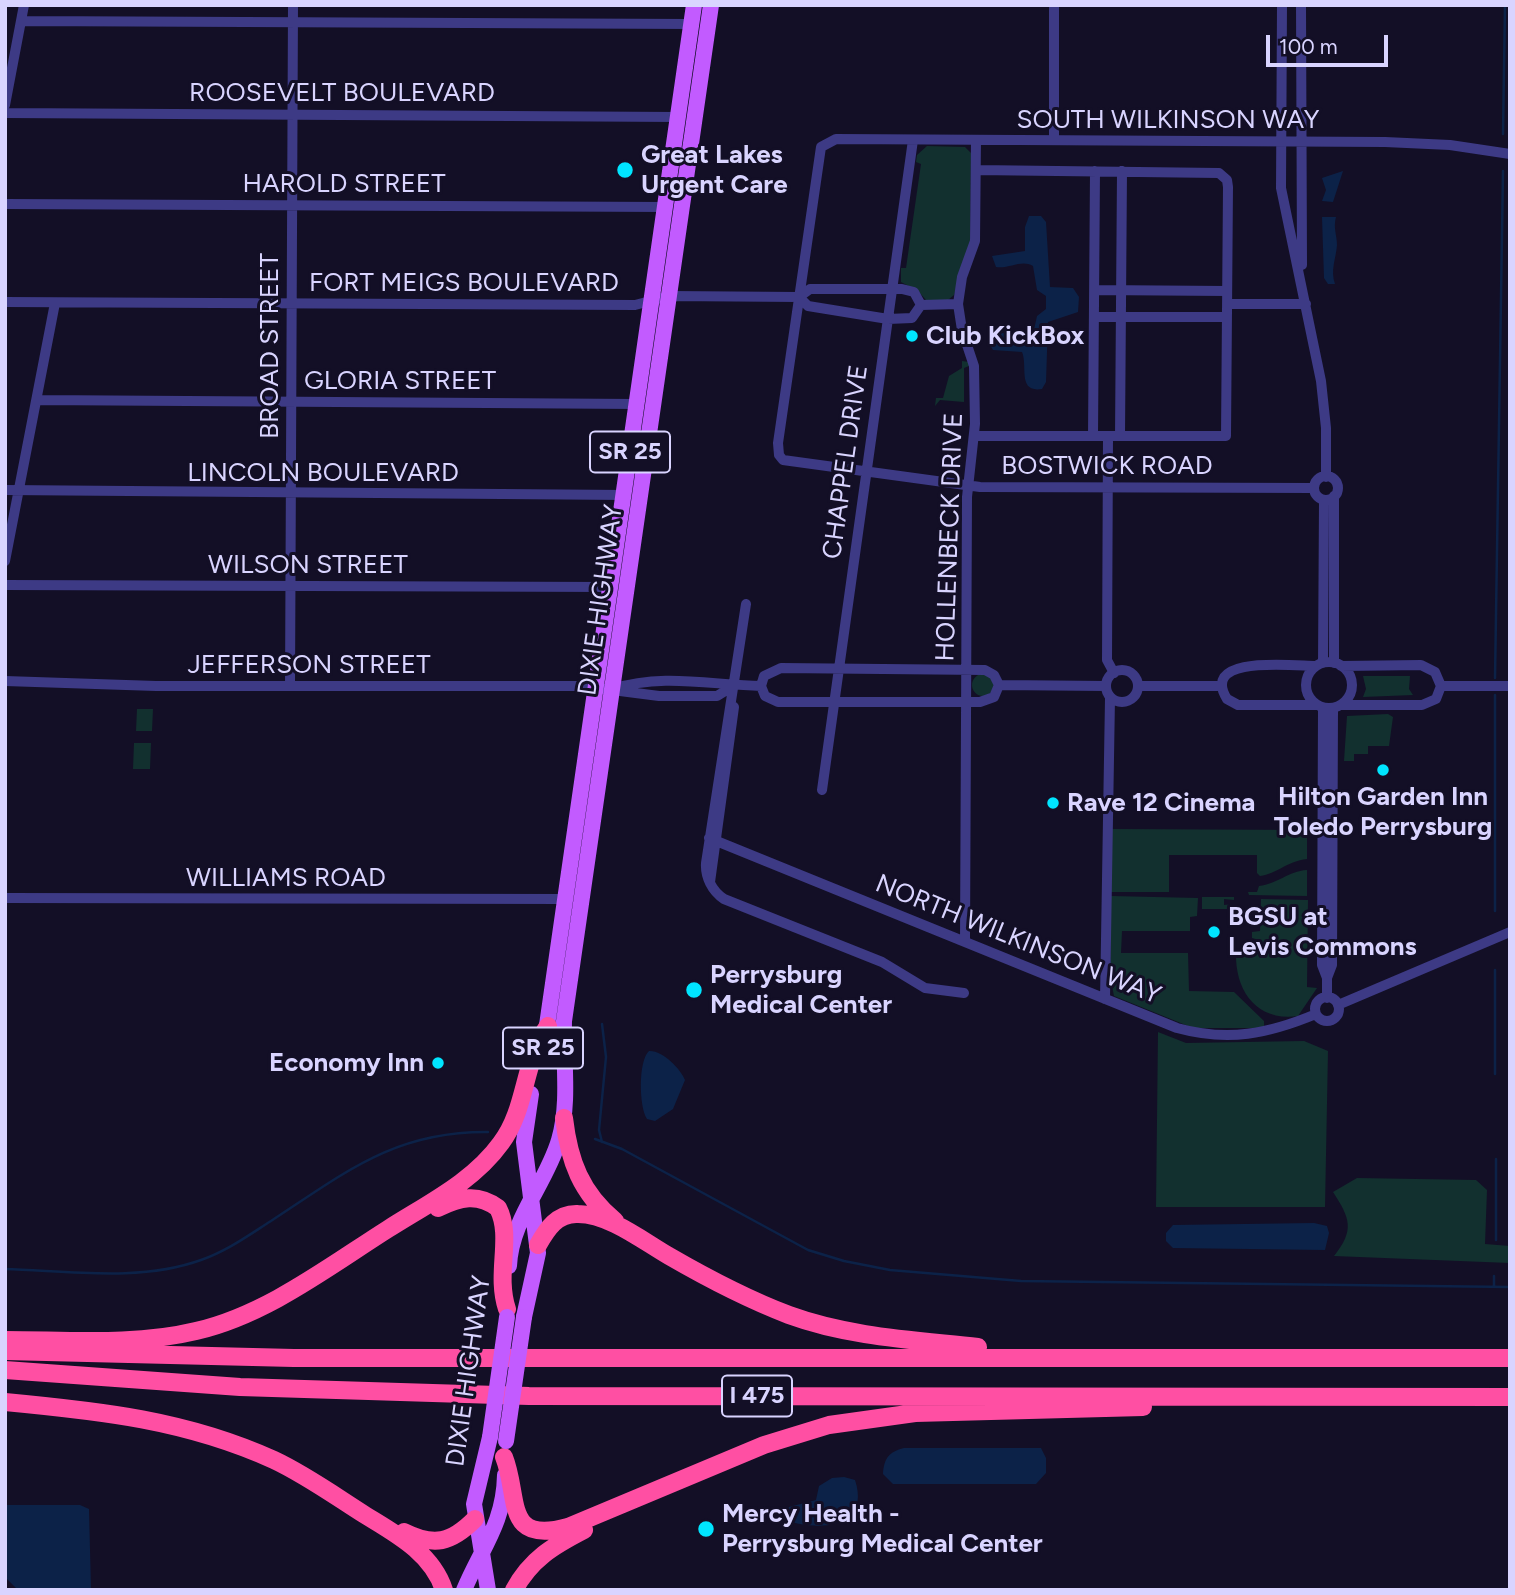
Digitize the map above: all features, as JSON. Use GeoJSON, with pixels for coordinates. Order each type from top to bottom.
{"type":"FeatureCollection","features":[{"type":"Feature","properties":{"kind":"highway"},"geometry":{"type":"LineString","coordinates":[[266,1304],[449,1191],[476,1171],[506,1135],[534,1045],[548,1026]]}},
{"type":"Feature","properties":{"kind":"highway"},"geometry":{"type":"LineString","coordinates":[[564,1118],[574,1169],[599,1208],[629,1232]]}},
{"type":"Feature","properties":{"kind":"highway"},"geometry":{"type":"LineString","coordinates":[[5,1340],[110,1340],[172,1336],[220,1324],[315,1282],[440,1206],[476,1197],[488,1200],[498,1208],[503,1219],[501,1284],[513,1314]]}},
{"type":"Feature","properties":{"kind":"highway"},"geometry":{"type":"LineString","coordinates":[[538,1245],[555,1221],[576,1213],[629,1232],[732,1289],[818,1324],[884,1337],[955,1345],[1128,1357]]}},
{"type":"Feature","properties":{"kind":"highway","name":"I 475"},"geometry":{"type":"LineString","coordinates":[[5,1351],[294,1358],[1510,1358]]}},
{"type":"Feature","properties":{"kind":"highway","name":"I 475"},"geometry":{"type":"LineString","coordinates":[[5,1370],[240,1387],[529,1396],[1510,1397]]}},
{"type":"Feature","properties":{"kind":"highway"},"geometry":{"type":"LineString","coordinates":[[5,1383],[315,1398],[529,1396]]}},
{"type":"Feature","properties":{"kind":"highway"},"geometry":{"type":"LineString","coordinates":[[505,1449],[515,1513],[525,1526],[540,1532],[568,1527],[799,1433],[884,1415],[1395,1397]]}},
{"type":"Feature","properties":{"kind":"highway"},"geometry":{"type":"LineString","coordinates":[[5,1402],[122,1413],[225,1441],[275,1461],[415,1546],[436,1572],[444,1590]]}},
{"type":"Feature","properties":{"kind":"highway"},"geometry":{"type":"LineString","coordinates":[[5,1412],[169,1425]]}},
{"type":"Feature","properties":{"kind":"highway"},"geometry":{"type":"LineString","coordinates":[[514,1590],[526,1569],[546,1550],[642,1498]]}},
{"type":"Feature","properties":{"kind":"highway"},"geometry":{"type":"LineString","coordinates":[[345,1502],[418,1539],[434,1543],[450,1540],[475,1519]]}},
{"type":"Feature","properties":{"kind":"main road","name":"DIXIE HIGHWAY"},"geometry":{"type":"LineString","coordinates":[[464,1590],[502,1509],[513,1314],[509,1260],[514,1238],[551,1162],[564,1118],[564,1021],[604,689],[632,496],[669,296],[678,117],[694,5]]}},
{"type":"Feature","properties":{"kind":"main road","name":"DIXIE HIGHWAY"},"geometry":{"type":"LineString","coordinates":[[488,1590],[475,1519],[476,1489],[490,1437],[513,1314],[537,1267],[538,1245],[533,1196],[524,1142],[526,1112],[548,1026],[566,899],[604,689],[611,587],[632,496],[637,404],[653,301],[674,207],[711,5]]}},
{"type":"Feature","properties":{"kind":"street"},"geometry":{"type":"LineString","coordinates":[[5,105],[24,5]]}},
{"type":"Feature","properties":{"kind":"street","name":"BROAD STREET"},"geometry":{"type":"LineString","coordinates":[[290,686],[293,5]]}},
{"type":"Feature","properties":{"kind":"street"},"geometry":{"type":"LineString","coordinates":[[1054,5],[1054,140]]}},
{"type":"Feature","properties":{"kind":"street"},"geometry":{"type":"LineString","coordinates":[[1282,5],[1283,200],[1324,396],[1326,477]]}},
{"type":"Feature","properties":{"kind":"street"},"geometry":{"type":"LineString","coordinates":[[1301,5],[1300,228],[1306,304]]}},
{"type":"Feature","properties":{"kind":"street"},"geometry":{"type":"LineString","coordinates":[[21,21],[692,24]]}},
{"type":"Feature","properties":{"kind":"street","name":"ROOSEVELT BOULEVARD"},"geometry":{"type":"LineString","coordinates":[[5,113],[678,117]]}},
{"type":"Feature","properties":{"kind":"street","name":"SOUTH WILKINSON WAY"},"geometry":{"type":"LineString","coordinates":[[799,296],[819,153],[825,142],[836,139],[1429,143],[1510,154]]}},
{"type":"Feature","properties":{"kind":"street","name":"CHAPPEL DRIVE"},"geometry":{"type":"LineString","coordinates":[[822,790],[912,139]]}},
{"type":"Feature","properties":{"kind":"street","name":"HOLLENBECK DRIVE"},"geometry":{"type":"LineString","coordinates":[[965,940],[968,486],[974,436],[974,366],[961,330],[958,304],[962,277],[975,241],[976,140]]}},
{"type":"Feature","properties":{"kind":"street"},"geometry":{"type":"LineString","coordinates":[[974,436],[1226,436],[1228,187],[1224,176],[1213,172],[976,170]]}},
{"type":"Feature","properties":{"kind":"street"},"geometry":{"type":"LineString","coordinates":[[1094,436],[1096,171]]}},
{"type":"Feature","properties":{"kind":"street"},"geometry":{"type":"LineString","coordinates":[[1120,436],[1122,171]]}},
{"type":"Feature","properties":{"kind":"street","name":"HAROLD STREET"},"geometry":{"type":"LineString","coordinates":[[5,204],[674,207]]}},
{"type":"Feature","properties":{"kind":"street"},"geometry":{"type":"LineString","coordinates":[[810,289],[892,290],[914,292],[921,305],[912,318],[888,319],[808,306],[799,296],[810,289]]}},
{"type":"Feature","properties":{"kind":"street"},"geometry":{"type":"LineString","coordinates":[[1094,290],[1227,291]]}},
{"type":"Feature","properties":{"kind":"street","name":"FORT MEIGS BOULEVARD"},"geometry":{"type":"LineString","coordinates":[[5,302],[635,305],[669,296],[799,296]]}},
{"type":"Feature","properties":{"kind":"street","name":"BOSTWICK ROAD"},"geometry":{"type":"LineString","coordinates":[[799,296],[778,443],[779,455],[793,463],[968,486],[1314,488]]}},
{"type":"Feature","properties":{"kind":"street"},"geometry":{"type":"LineString","coordinates":[[5,561],[55,303]]}},
{"type":"Feature","properties":{"kind":"street"},"geometry":{"type":"LineString","coordinates":[[921,305],[958,304]]}},
{"type":"Feature","properties":{"kind":"street"},"geometry":{"type":"LineString","coordinates":[[1227,304],[1306,304]]}},
{"type":"Feature","properties":{"kind":"street"},"geometry":{"type":"LineString","coordinates":[[1094,317],[1227,317]]}},
{"type":"Feature","properties":{"kind":"street","name":"GLORIA STREET"},"geometry":{"type":"LineString","coordinates":[[37,400],[637,404]]}},
{"type":"Feature","properties":{"kind":"street"},"geometry":{"type":"LineString","coordinates":[[1108,436],[1108,660],[1114,673]]}},
{"type":"Feature","properties":{"kind":"street"},"geometry":{"type":"LineString","coordinates":[[1324,500],[1315,495],[1314,488],[1316,481],[1326,477],[1336,482],[1337,664],[1349,674],[1352,685],[1349,697],[1329,706]]}},
{"type":"Feature","properties":{"kind":"street","name":"LINCOLN BOULEVARD"},"geometry":{"type":"LineString","coordinates":[[5,490],[19,493],[632,496]]}},
{"type":"Feature","properties":{"kind":"street"},"geometry":{"type":"LineString","coordinates":[[1324,500],[1334,496]]}},
{"type":"Feature","properties":{"kind":"street"},"geometry":{"type":"LineString","coordinates":[[1324,500],[1319,665],[1309,674],[1306,689],[1329,706]]}},
{"type":"Feature","properties":{"kind":"street","name":"WILSON STREET"},"geometry":{"type":"LineString","coordinates":[[5,585],[611,587]]}},
{"type":"Feature","properties":{"kind":"street"},"geometry":{"type":"LineString","coordinates":[[746,604],[735,685],[725,726],[713,840],[705,868],[710,882],[724,899],[882,962],[925,988],[964,992]]}},
{"type":"Feature","properties":{"kind":"street"},"geometry":{"type":"LineString","coordinates":[[1337,664],[1421,665],[1435,672],[1441,686],[1436,699],[1422,705],[1329,706],[1238,705],[1227,699],[1222,686],[1226,674],[1237,667],[1337,664]]}},
{"type":"Feature","properties":{"kind":"street"},"geometry":{"type":"LineString","coordinates":[[838,668],[990,672],[999,685],[997,692],[987,700],[966,703],[778,702],[765,696],[761,686],[764,676],[774,669],[838,668]]}},
{"type":"Feature","properties":{"kind":"street"},"geometry":{"type":"LineString","coordinates":[[1105,686],[1114,673]]}},
{"type":"Feature","properties":{"kind":"street"},"geometry":{"type":"LineString","coordinates":[[1114,673],[1131,674],[1139,686]]}},
{"type":"Feature","properties":{"kind":"street","name":"JEFFERSON STREET"},"geometry":{"type":"LineString","coordinates":[[5,681],[156,686],[581,686],[604,689]]}},
{"type":"Feature","properties":{"kind":"street"},"geometry":{"type":"LineString","coordinates":[[604,689],[640,681],[717,681],[761,686]]}},
{"type":"Feature","properties":{"kind":"street"},"geometry":{"type":"LineString","coordinates":[[604,689],[638,696],[717,696],[735,685]]}},
{"type":"Feature","properties":{"kind":"street"},"geometry":{"type":"LineString","coordinates":[[999,685],[1105,686]]}},
{"type":"Feature","properties":{"kind":"street"},"geometry":{"type":"LineString","coordinates":[[1441,686],[1510,685]]}},
{"type":"Feature","properties":{"kind":"street"},"geometry":{"type":"LineString","coordinates":[[1105,686],[1110,698],[1105,999]]}},
{"type":"Feature","properties":{"kind":"street"},"geometry":{"type":"LineString","coordinates":[[1139,686],[1222,686]]}},
{"type":"Feature","properties":{"kind":"street"},"geometry":{"type":"LineString","coordinates":[[1110,698],[1127,701],[1135,696],[1139,686]]}},
{"type":"Feature","properties":{"kind":"street"},"geometry":{"type":"LineString","coordinates":[[1327,998],[1327,978],[1322,965],[1329,706]]}},
{"type":"Feature","properties":{"kind":"street","name":"NORTH WILKINSON WAY"},"geometry":{"type":"LineString","coordinates":[[713,840],[1177,1028],[1205,1034],[1259,1034],[1316,1014],[1322,1020],[1332,1020],[1338,1014],[1338,1005],[1510,932]]}},
{"type":"Feature","properties":{"kind":"street","name":"WILLIAMS ROAD"},"geometry":{"type":"LineString","coordinates":[[5,898],[566,899]]}},
{"type":"Feature","properties":{"kind":"street"},"geometry":{"type":"LineString","coordinates":[[1327,998],[1338,1005]]}},
{"type":"Feature","properties":{"kind":"street"},"geometry":{"type":"LineString","coordinates":[[1316,1014],[1318,1002],[1327,998]]}},
{"type":"Feature","properties":{"kind":"green space"},"geometry":{"type":"Polygon","coordinates":[[[927,146],[965,147],[971,153],[970,243],[954,295],[948,300],[926,300],[918,291],[901,282],[901,268],[906,268],[921,164],[916,162],[917,155],[927,146]]]}},
{"type":"Feature","properties":{"kind":"green space"},"geometry":{"type":"Polygon","coordinates":[[[962,361],[969,362],[969,366],[964,368],[964,402],[940,400],[935,406],[936,398],[943,398],[949,376],[962,368],[962,361]]]}},
{"type":"Feature","properties":{"kind":"green space"},"geometry":{"type":"Polygon","coordinates":[[[983,674],[991,677],[994,685],[991,693],[983,696],[975,693],[972,685],[975,677],[983,674]]]}},
{"type":"Feature","properties":{"kind":"green space"},"geometry":{"type":"Polygon","coordinates":[[[1363,676],[1410,676],[1409,689],[1413,695],[1363,697],[1366,689],[1363,676]]]}},
{"type":"Feature","properties":{"kind":"green space"},"geometry":{"type":"Polygon","coordinates":[[[137,709],[153,709],[152,731],[136,731],[137,709]]]}},
{"type":"Feature","properties":{"kind":"green space"},"geometry":{"type":"Polygon","coordinates":[[[1388,714],[1393,717],[1389,746],[1368,746],[1368,754],[1354,754],[1354,761],[1344,761],[1347,716],[1388,714]]]}},
{"type":"Feature","properties":{"kind":"green space"},"geometry":{"type":"Polygon","coordinates":[[[134,743],[151,743],[150,769],[133,769],[134,743]]]}},
{"type":"Feature","properties":{"kind":"green space"},"geometry":{"type":"Polygon","coordinates":[[[1111,829],[1307,830],[1307,859],[1260,876],[1257,873],[1257,855],[1169,855],[1169,892],[1111,892],[1111,829]]]}},
{"type":"Feature","properties":{"kind":"green space"},"geometry":{"type":"Polygon","coordinates":[[[1307,870],[1307,896],[1249,895],[1248,892],[1257,892],[1259,886],[1307,870]]]}},
{"type":"Feature","properties":{"kind":"green space"},"geometry":{"type":"Polygon","coordinates":[[[1111,896],[1198,898],[1197,916],[1190,917],[1190,931],[1122,931],[1121,953],[1188,953],[1189,991],[1234,992],[1264,1021],[1264,1028],[1193,1028],[1114,996],[1110,976],[1111,896]]]}},
{"type":"Feature","properties":{"kind":"green space"},"geometry":{"type":"Polygon","coordinates":[[[1202,897],[1234,897],[1234,900],[1224,899],[1224,905],[1234,904],[1234,909],[1202,909],[1202,897]]]}},
{"type":"Feature","properties":{"kind":"green space"},"geometry":{"type":"Polygon","coordinates":[[[1261,899],[1308,900],[1307,987],[1317,988],[1298,1016],[1284,1017],[1260,1009],[1244,991],[1240,980],[1236,953],[1246,953],[1246,949],[1258,946],[1259,940],[1252,938],[1252,932],[1260,931],[1261,899]]]}},
{"type":"Feature","properties":{"kind":"green space"},"geometry":{"type":"Polygon","coordinates":[[[1158,1032],[1186,1043],[1304,1041],[1328,1051],[1325,1207],[1156,1207],[1158,1032]]]}},
{"type":"Feature","properties":{"kind":"green space"},"geometry":{"type":"Polygon","coordinates":[[[1357,1178],[1476,1180],[1487,1190],[1485,1244],[1510,1246],[1510,1263],[1334,1256],[1345,1239],[1348,1224],[1333,1192],[1357,1178]]]}},
{"type":"Feature","properties":{"kind":"water"},"geometry":{"type":"Polygon","coordinates":[[[1343,171],[1333,202],[1322,201],[1326,190],[1322,178],[1343,171]]]}},
{"type":"Feature","properties":{"kind":"water"},"geometry":{"type":"Polygon","coordinates":[[[1029,216],[1041,216],[1046,222],[1050,287],[1073,288],[1079,297],[1078,312],[1048,322],[1046,382],[1042,389],[1034,389],[1026,383],[1022,352],[993,350],[990,345],[994,334],[1004,333],[1018,341],[1032,339],[1037,316],[1046,309],[1046,296],[1037,290],[1033,266],[1024,263],[996,267],[992,256],[1025,251],[1025,227],[1029,216]]]}},
{"type":"Feature","properties":{"kind":"water"},"geometry":{"type":"Polygon","coordinates":[[[1322,217],[1336,217],[1337,245],[1333,274],[1335,284],[1328,284],[1324,278],[1322,217]]]}},
{"type":"Feature","properties":{"kind":"water"},"geometry":{"type":"Polygon","coordinates":[[[649,1051],[670,1061],[685,1080],[673,1109],[655,1121],[647,1119],[641,1095],[641,1074],[645,1056],[649,1051]]]}},
{"type":"Feature","properties":{"kind":"water"},"geometry":{"type":"Polygon","coordinates":[[[1314,1223],[1327,1226],[1329,1233],[1325,1250],[1173,1248],[1166,1241],[1166,1233],[1173,1225],[1314,1223]]]}},
{"type":"Feature","properties":{"kind":"water"},"geometry":{"type":"Polygon","coordinates":[[[904,1448],[1041,1448],[1046,1458],[1046,1473],[1036,1484],[893,1484],[883,1474],[885,1464],[888,1456],[904,1448]]]}},
{"type":"Feature","properties":{"kind":"water"},"geometry":{"type":"Polygon","coordinates":[[[832,1478],[855,1480],[858,1496],[849,1517],[826,1525],[813,1526],[786,1520],[783,1513],[789,1507],[816,1500],[819,1486],[832,1478]]]}},
{"type":"Feature","properties":{"kind":"water"},"geometry":{"type":"Polygon","coordinates":[[[5,1505],[80,1505],[89,1509],[91,1590],[18,1590],[5,1577],[5,1505]]]}},
{"type":"Feature","properties":{"kind":"waterway"},"geometry":{"type":"LineString","coordinates":[[1503,134],[1505,5]]}},
{"type":"Feature","properties":{"kind":"waterway"},"geometry":{"type":"LineString","coordinates":[[1495,678],[1503,171]]}},
{"type":"Feature","properties":{"kind":"waterway"},"geometry":{"type":"LineString","coordinates":[[1495,695],[1495,911]]}},
{"type":"Feature","properties":{"kind":"waterway"},"geometry":{"type":"LineString","coordinates":[[1495,970],[1495,1074]]}},
{"type":"Feature","properties":{"kind":"waterway"},"geometry":{"type":"LineString","coordinates":[[602,1024],[606,1057],[599,1130],[602,1142]]}},
{"type":"Feature","properties":{"kind":"waterway"},"geometry":{"type":"LineString","coordinates":[[5,1269],[104,1274],[178,1267],[229,1247],[348,1171],[398,1147],[425,1139],[488,1132]]}},
{"type":"Feature","properties":{"kind":"waterway"},"geometry":{"type":"LineString","coordinates":[[595,1139],[622,1149],[808,1250],[844,1261],[890,1270],[1021,1281],[1510,1287]]}},
{"type":"Feature","properties":{"kind":"waterway"},"geometry":{"type":"LineString","coordinates":[[1496,1159],[1496,1240]]}},
{"type":"Feature","properties":{"kind":"waterway"},"geometry":{"type":"LineString","coordinates":[[1494,1276],[1494,1287]]}},
{"type":"Feature","properties":{"kind":"place","name":"Great Lakes Urgent Care"},"geometry":{"type":"Point","coordinates":[625,170]}},
{"type":"Feature","properties":{"kind":"place","name":"Club KickBox"},"geometry":{"type":"Point","coordinates":[912,336]}},
{"type":"Feature","properties":{"kind":"place","name":"Hilton Garden Inn Toledo Perrysburg"},"geometry":{"type":"Point","coordinates":[1383,770]}},
{"type":"Feature","properties":{"kind":"place","name":"Rave 12 Cinema"},"geometry":{"type":"Point","coordinates":[1053,803]}},
{"type":"Feature","properties":{"kind":"place","name":"BGSU at Levis Commons"},"geometry":{"type":"Point","coordinates":[1214,932]}},
{"type":"Feature","properties":{"kind":"place","name":"Perrysburg Medical Center"},"geometry":{"type":"Point","coordinates":[694,990]}},
{"type":"Feature","properties":{"kind":"place","name":"Economy Inn"},"geometry":{"type":"Point","coordinates":[438,1063]}},
{"type":"Feature","properties":{"kind":"place","name":"Mercy Health - Perrysburg Medical Center"},"geometry":{"type":"Point","coordinates":[706,1529]}}]}
